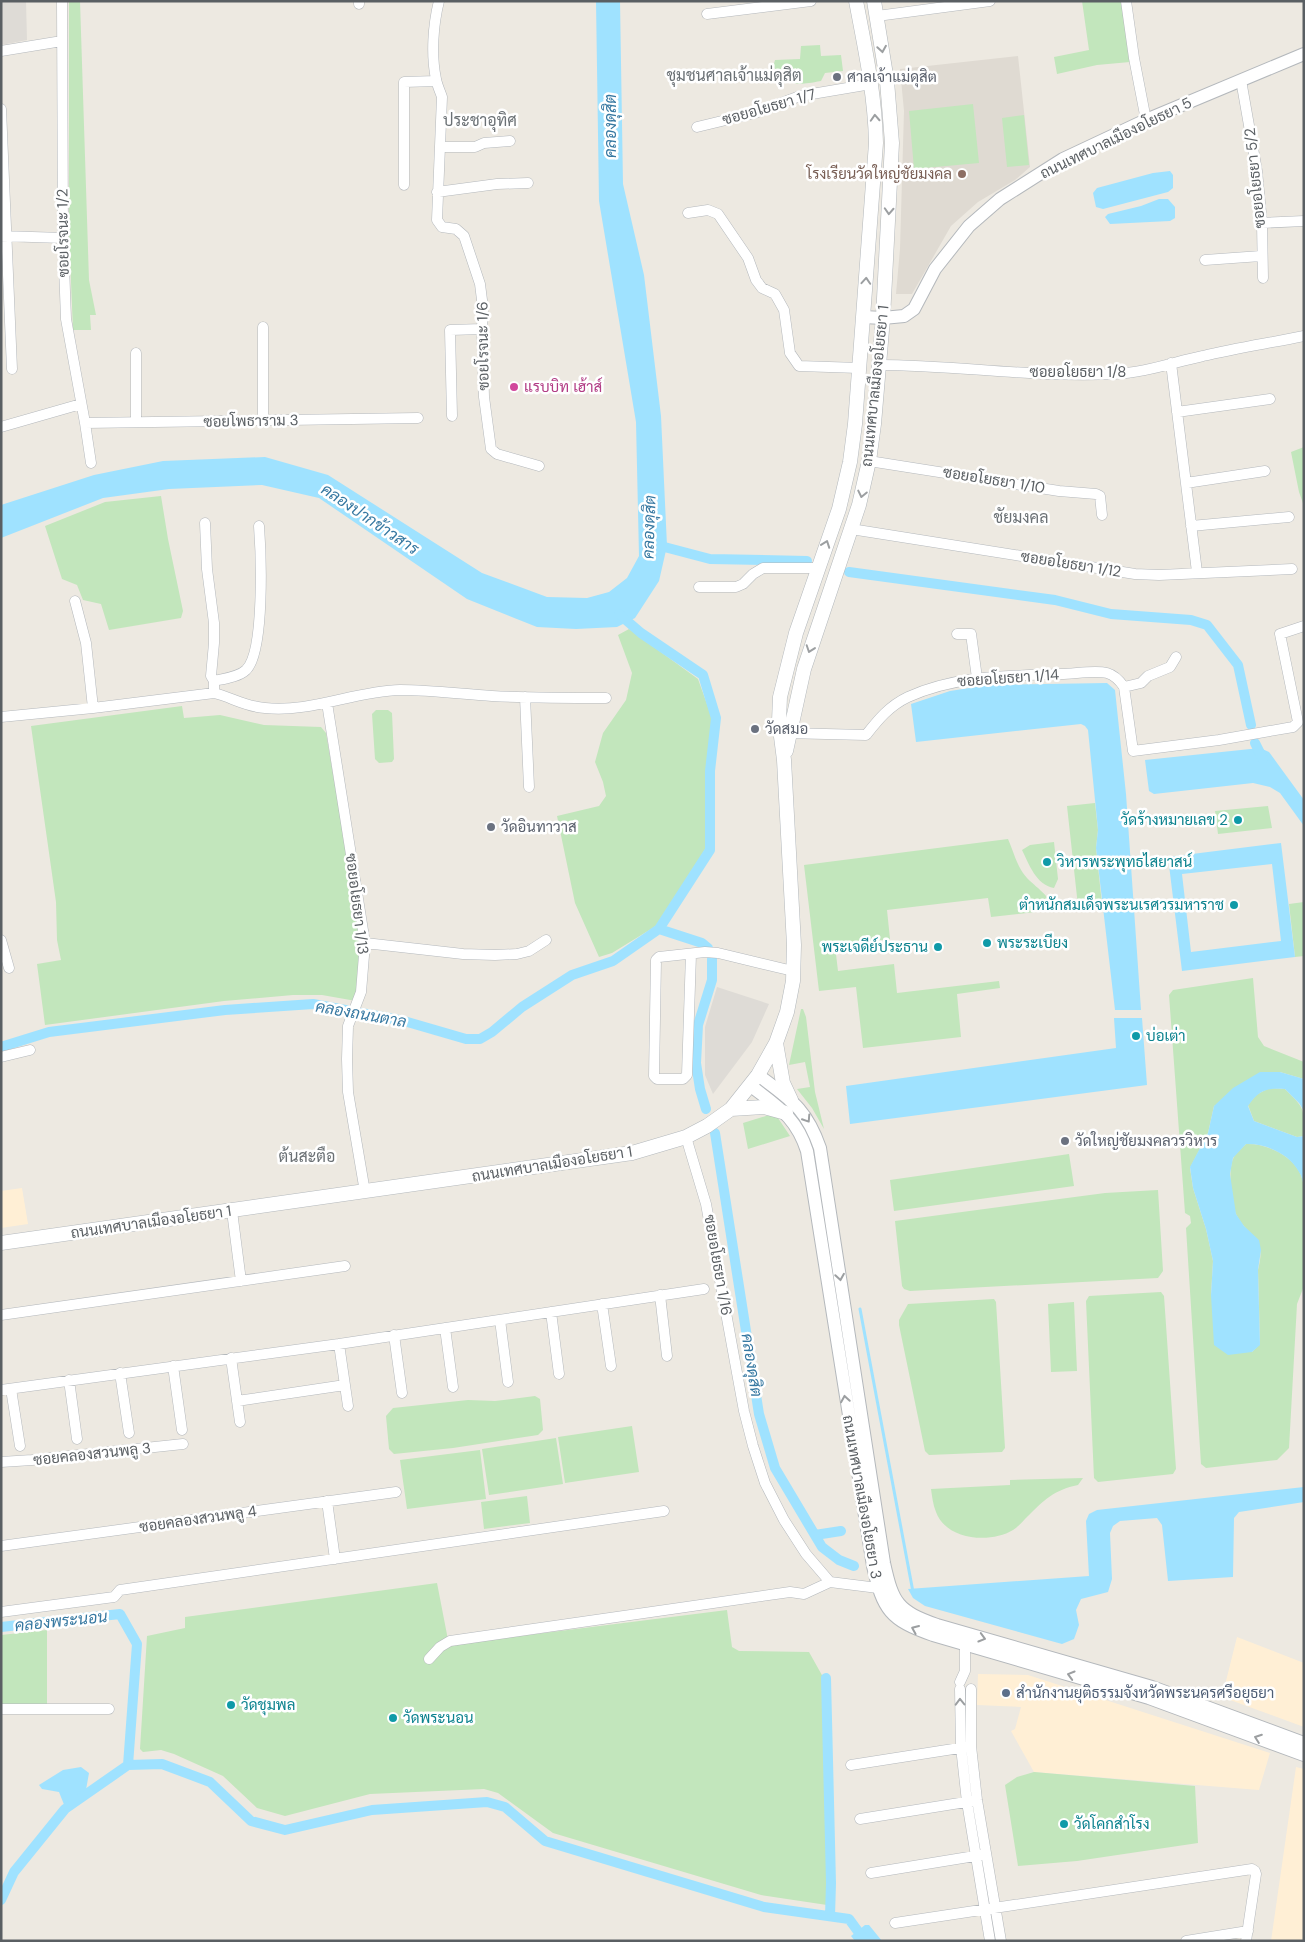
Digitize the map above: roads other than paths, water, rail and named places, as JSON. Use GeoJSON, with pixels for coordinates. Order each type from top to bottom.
{"type":"FeatureCollection","features":[{"type":"Feature","properties":{"kind":"main road","name":"ถนนเทศบาลเมืองอโยธยา 1"},"geometry":{"type":"LineString","coordinates":[[785,733],[778,709],[784,678],[818,568],[839,509],[850,462],[855,424],[876,143],[871,84],[856,1]]}},
{"type":"Feature","properties":{"kind":"main road","name":"ถนนเทศบาลเมืองอโยธยา 1"},"geometry":{"type":"LineString","coordinates":[[1,1243],[614,1156],[654,1148],[686,1137],[707,1126],[731,1109],[755,1080],[776,1043],[787,1012],[793,971],[794,945],[784,760],[785,733],[806,663],[859,505],[869,461],[883,318],[892,143],[887,81],[874,1]]}},
{"type":"Feature","properties":{"kind":"main road"},"geometry":{"type":"LineString","coordinates":[[731,1109],[788,1107],[776,1043]]}},
{"type":"Feature","properties":{"kind":"street","name":"ซอยโรจนะ 1/2"},"geometry":{"type":"LineString","coordinates":[[62,1],[63,238],[66,319],[82,404],[90,463]]}},
{"type":"Feature","properties":{"kind":"street","name":"ซอยโรจนะ 1/6"},"geometry":{"type":"LineString","coordinates":[[439,1],[434,41],[436,81],[442,98],[437,220],[442,227],[456,230],[464,236],[480,284],[483,308],[484,397],[491,449],[497,454],[539,466]]}},
{"type":"Feature","properties":{"kind":"street"},"geometry":{"type":"LineString","coordinates":[[707,14],[811,1]]}},
{"type":"Feature","properties":{"kind":"street"},"geometry":{"type":"LineString","coordinates":[[877,16],[990,1]]}},
{"type":"Feature","properties":{"kind":"street"},"geometry":{"type":"LineString","coordinates":[[1126,1],[1134,58],[1146,120]]}},
{"type":"Feature","properties":{"kind":"street"},"geometry":{"type":"LineString","coordinates":[[1,51],[62,41]]}},
{"type":"Feature","properties":{"kind":"street","name":"ถนนเทศบาลเมืองอโยธยา 5"},"geometry":{"type":"LineString","coordinates":[[864,316],[883,318],[904,316],[914,309],[935,269],[952,246],[976,220],[1000,199],[1064,159],[1146,120],[1304,54]]}},
{"type":"Feature","properties":{"kind":"street","name":"ซอยอโยธยา 5/2"},"geometry":{"type":"LineString","coordinates":[[1240,80],[1255,151],[1262,223],[1261,256],[1263,278]]}},
{"type":"Feature","properties":{"kind":"street"},"geometry":{"type":"LineString","coordinates":[[404,185],[404,82],[436,81]]}},
{"type":"Feature","properties":{"kind":"street","name":"ซอยอโยธยา 1/7"},"geometry":{"type":"LineString","coordinates":[[697,127],[755,113],[800,96],[871,84]]}},
{"type":"Feature","properties":{"kind":"street"},"geometry":{"type":"LineString","coordinates":[[1,109],[4,236],[12,369]]}},
{"type":"Feature","properties":{"kind":"street"},"geometry":{"type":"LineString","coordinates":[[440,147],[475,147],[484,143],[510,141]]}},
{"type":"Feature","properties":{"kind":"street"},"geometry":{"type":"LineString","coordinates":[[437,192],[497,184],[528,183]]}},
{"type":"Feature","properties":{"kind":"street"},"geometry":{"type":"LineString","coordinates":[[688,213],[708,210],[718,214],[748,258],[756,280],[762,288],[775,294],[784,310],[790,353],[799,366],[860,368]]}},
{"type":"Feature","properties":{"kind":"street"},"geometry":{"type":"LineString","coordinates":[[1262,223],[1304,221]]}},
{"type":"Feature","properties":{"kind":"street"},"geometry":{"type":"LineString","coordinates":[[4,236],[63,238]]}},
{"type":"Feature","properties":{"kind":"street"},"geometry":{"type":"LineString","coordinates":[[1205,260],[1261,256]]}},
{"type":"Feature","properties":{"kind":"street"},"geometry":{"type":"LineString","coordinates":[[263,327],[263,420]]}},
{"type":"Feature","properties":{"kind":"street"},"geometry":{"type":"LineString","coordinates":[[452,416],[450,330],[482,329]]}},
{"type":"Feature","properties":{"kind":"street","name":"ซอยอโยธยา 1/8"},"geometry":{"type":"LineString","coordinates":[[879,365],[919,365],[1013,372],[1095,375],[1140,372],[1171,363],[1304,336]]}},
{"type":"Feature","properties":{"kind":"street"},"geometry":{"type":"LineString","coordinates":[[136,353],[136,422]]}},
{"type":"Feature","properties":{"kind":"street"},"geometry":{"type":"LineString","coordinates":[[1171,363],[1197,572]]}},
{"type":"Feature","properties":{"kind":"street"},"geometry":{"type":"LineString","coordinates":[[1177,412],[1270,399]]}},
{"type":"Feature","properties":{"kind":"street"},"geometry":{"type":"LineString","coordinates":[[1,427],[82,404]]}},
{"type":"Feature","properties":{"kind":"street","name":"ซอยโพธาราม 3"},"geometry":{"type":"LineString","coordinates":[[85,423],[418,418]]}},
{"type":"Feature","properties":{"kind":"street","name":"ซอยอโยธยา 1/10"},"geometry":{"type":"LineString","coordinates":[[869,461],[1096,494],[1100,496],[1102,515]]}},
{"type":"Feature","properties":{"kind":"street"},"geometry":{"type":"LineString","coordinates":[[1186,483],[1265,471]]}},
{"type":"Feature","properties":{"kind":"street"},"geometry":{"type":"LineString","coordinates":[[1191,526],[1289,517]]}},
{"type":"Feature","properties":{"kind":"street"},"geometry":{"type":"LineString","coordinates":[[205,523],[214,623],[211,676],[214,681],[214,692]]}},
{"type":"Feature","properties":{"kind":"street"},"geometry":{"type":"LineString","coordinates":[[214,681],[248,669],[256,646],[261,574],[259,526]]}},
{"type":"Feature","properties":{"kind":"street","name":"ซอยอโยธยา 1/12"},"geometry":{"type":"LineString","coordinates":[[851,529],[1135,574],[1159,575],[1197,572],[1292,570]]}},
{"type":"Feature","properties":{"kind":"street"},"geometry":{"type":"LineString","coordinates":[[699,588],[736,588],[763,568],[818,568]]}},
{"type":"Feature","properties":{"kind":"street"},"geometry":{"type":"LineString","coordinates":[[75,601],[86,643],[93,708]]}},
{"type":"Feature","properties":{"kind":"street"},"geometry":{"type":"LineString","coordinates":[[1176,657],[1170,668],[1148,676],[1141,683],[1124,687],[1133,751],[1219,740],[1293,727],[1298,722],[1280,634],[1304,626]]}},
{"type":"Feature","properties":{"kind":"street"},"geometry":{"type":"LineString","coordinates":[[957,634],[971,634],[977,678]]}},
{"type":"Feature","properties":{"kind":"street","name":"ซอยอโยธยา 1/14"},"geometry":{"type":"LineString","coordinates":[[785,733],[866,735],[882,715],[899,702],[947,684],[977,678],[1107,673],[1119,680],[1124,687]]}},
{"type":"Feature","properties":{"kind":"street"},"geometry":{"type":"LineString","coordinates":[[1,717],[93,708],[214,692],[242,704],[266,709],[326,703],[363,694],[402,690],[525,697],[606,698]]}},
{"type":"Feature","properties":{"kind":"street"},"geometry":{"type":"LineString","coordinates":[[525,697],[529,787]]}},
{"type":"Feature","properties":{"kind":"street","name":"ซอยอโยธยา 1/13"},"geometry":{"type":"LineString","coordinates":[[326,703],[365,943],[362,987],[358,1003],[350,1021],[347,1044],[348,1092],[365,1192]]}},
{"type":"Feature","properties":{"kind":"street"},"geometry":{"type":"LineString","coordinates":[[1,940],[9,968]]}},
{"type":"Feature","properties":{"kind":"street"},"geometry":{"type":"LineString","coordinates":[[365,943],[444,952],[495,955],[517,954],[529,951],[546,940]]}},
{"type":"Feature","properties":{"kind":"street"},"geometry":{"type":"LineString","coordinates":[[691,954],[687,1075],[683,1079],[657,1079],[654,1076],[656,960],[662,956],[691,954],[718,953],[793,971]]}},
{"type":"Feature","properties":{"kind":"street"},"geometry":{"type":"LineString","coordinates":[[1,1057],[30,1050]]}},
{"type":"Feature","properties":{"kind":"street","name":"ถนนเทศบาลเมืองอโยธยา 3"},"geometry":{"type":"LineString","coordinates":[[755,1080],[788,1107],[802,1134],[807,1151],[842,1377],[878,1588],[883,1603],[896,1619],[911,1628],[966,1645],[1149,1698],[1279,1740],[1304,1743]]}},
{"type":"Feature","properties":{"kind":"street","name":"ถนนเทศบาลเมืองอโยธยา 3"},"geometry":{"type":"LineString","coordinates":[[788,1107],[802,1111],[813,1127],[820,1148],[884,1564],[893,1597],[904,1611],[917,1618],[1152,1687],[1279,1740],[1304,1755]]}},
{"type":"Feature","properties":{"kind":"street","name":"ซอยอโยธยา 1/16"},"geometry":{"type":"LineString","coordinates":[[686,1137],[706,1204],[744,1412],[753,1446],[766,1483],[784,1520],[806,1554],[830,1582]]}},
{"type":"Feature","properties":{"kind":"street"},"geometry":{"type":"LineString","coordinates":[[232,1210],[241,1281]]}},
{"type":"Feature","properties":{"kind":"street"},"geometry":{"type":"LineString","coordinates":[[1,1315],[345,1266]]}},
{"type":"Feature","properties":{"kind":"street"},"geometry":{"type":"LineString","coordinates":[[20,1446],[6,1389],[339,1344],[704,1288]]}},
{"type":"Feature","properties":{"kind":"street"},"geometry":{"type":"LineString","coordinates":[[660,1295],[668,1356]]}},
{"type":"Feature","properties":{"kind":"street"},"geometry":{"type":"LineString","coordinates":[[602,1304],[611,1366]]}},
{"type":"Feature","properties":{"kind":"street"},"geometry":{"type":"LineString","coordinates":[[551,1312],[559,1374]]}},
{"type":"Feature","properties":{"kind":"street"},"geometry":{"type":"LineString","coordinates":[[500,1320],[508,1382]]}},
{"type":"Feature","properties":{"kind":"street"},"geometry":{"type":"LineString","coordinates":[[446,1328],[453,1388]]}},
{"type":"Feature","properties":{"kind":"street"},"geometry":{"type":"LineString","coordinates":[[394,1336],[402,1393]]}},
{"type":"Feature","properties":{"kind":"street"},"geometry":{"type":"LineString","coordinates":[[339,1344],[348,1406]]}},
{"type":"Feature","properties":{"kind":"street"},"geometry":{"type":"LineString","coordinates":[[231,1358],[240,1422]]}},
{"type":"Feature","properties":{"kind":"street"},"geometry":{"type":"LineString","coordinates":[[173,1366],[182,1430]]}},
{"type":"Feature","properties":{"kind":"street"},"geometry":{"type":"LineString","coordinates":[[120,1373],[129,1433]]}},
{"type":"Feature","properties":{"kind":"street"},"geometry":{"type":"LineString","coordinates":[[69,1380],[77,1439]]}},
{"type":"Feature","properties":{"kind":"street"},"geometry":{"type":"LineString","coordinates":[[237,1401],[346,1385]]}},
{"type":"Feature","properties":{"kind":"street","name":"ซอยคลองสวนพลู 3"},"geometry":{"type":"LineString","coordinates":[[1,1462],[183,1444]]}},
{"type":"Feature","properties":{"kind":"street","name":"ซอยคลองสวนพลู 4"},"geometry":{"type":"LineString","coordinates":[[1,1546],[396,1492]]}},
{"type":"Feature","properties":{"kind":"street"},"geometry":{"type":"LineString","coordinates":[[327,1501],[335,1559]]}},
{"type":"Feature","properties":{"kind":"street"},"geometry":{"type":"LineString","coordinates":[[1,1612],[114,1597],[120,1590],[664,1511]]}},
{"type":"Feature","properties":{"kind":"street"},"geometry":{"type":"LineString","coordinates":[[429,1659],[440,1647],[450,1642],[790,1592],[804,1594],[830,1582],[878,1588]]}},
{"type":"Feature","properties":{"kind":"street"},"geometry":{"type":"LineString","coordinates":[[966,1645],[966,1747],[972,1801],[995,1938]]}},
{"type":"Feature","properties":{"kind":"street"},"geometry":{"type":"LineString","coordinates":[[1,1709],[109,1709]]}},
{"type":"Feature","properties":{"kind":"street"},"geometry":{"type":"LineString","coordinates":[[851,1766],[966,1747]]}},
{"type":"Feature","properties":{"kind":"street"},"geometry":{"type":"LineString","coordinates":[[860,1819],[972,1801]]}},
{"type":"Feature","properties":{"kind":"street"},"geometry":{"type":"LineString","coordinates":[[871,1873],[981,1855]]}},
{"type":"Feature","properties":{"kind":"street"},"geometry":{"type":"LineString","coordinates":[[895,1923],[1252,1869],[1256,1874],[1247,1936],[1186,1941]]}},
{"type":"Feature","properties":{"kind":"water","name":"คลองปากข้าวสาร"},"geometry":{"type":"Polygon","coordinates":[[[596,1],[620,1],[623,184],[644,275],[661,416],[667,546],[659,581],[635,618],[617,627],[576,629],[537,627],[467,599],[319,498],[262,485],[169,489],[103,498],[1,538],[1,505],[94,475],[163,461],[265,457],[328,475],[482,573],[547,597],[587,598],[609,592],[627,578],[639,556],[636,422],[599,201],[596,1]]]}},
{"type":"Feature","properties":{"kind":"water"},"geometry":{"type":"Polygon","coordinates":[[[1170,171],[1173,175],[1173,188],[1168,192],[1103,209],[1096,207],[1093,193],[1097,188],[1153,173],[1170,171]]]}},
{"type":"Feature","properties":{"kind":"water"},"geometry":{"type":"Polygon","coordinates":[[[1159,199],[1168,199],[1175,207],[1175,218],[1170,221],[1110,224],[1105,217],[1108,214],[1141,206],[1159,199]]]}},
{"type":"Feature","properties":{"kind":"water"},"geometry":{"type":"Polygon","coordinates":[[[1107,683],[1115,690],[1126,794],[1141,1010],[1115,1010],[1096,848],[1098,830],[1088,730],[1085,726],[1081,724],[916,742],[911,704],[950,691],[989,685],[1107,683]]]}},
{"type":"Feature","properties":{"kind":"water"},"geometry":{"type":"Polygon","coordinates":[[[1260,748],[1269,752],[1304,800],[1304,826],[1280,793],[1270,787],[1253,783],[1154,794],[1149,791],[1145,760],[1260,748]]]}},
{"type":"Feature","properties":{"kind":"water"},"geometry":{"type":"Polygon","coordinates":[[[1281,843],[1295,957],[1182,971],[1168,857],[1281,843]],[[1272,864],[1182,874],[1191,952],[1281,941],[1272,864]]]}},
{"type":"Feature","properties":{"kind":"water"},"geometry":{"type":"Polygon","coordinates":[[[1114,1018],[1142,1018],[1147,1085],[850,1124],[846,1086],[1116,1048],[1114,1018]]]}},
{"type":"Feature","properties":{"kind":"water"},"geometry":{"type":"Polygon","coordinates":[[[1260,1072],[1280,1072],[1304,1079],[1304,1111],[1285,1089],[1264,1091],[1256,1096],[1248,1106],[1254,1121],[1297,1137],[1304,1136],[1304,1187],[1301,1175],[1290,1160],[1269,1148],[1261,1145],[1246,1144],[1233,1158],[1230,1174],[1236,1214],[1244,1226],[1259,1240],[1261,1250],[1258,1270],[1260,1345],[1252,1352],[1228,1355],[1214,1345],[1211,1295],[1213,1261],[1206,1229],[1193,1188],[1190,1167],[1208,1133],[1214,1106],[1233,1088],[1260,1072]]]}},
{"type":"Feature","properties":{"kind":"water"},"geometry":{"type":"Polygon","coordinates":[[[1304,1487],[1304,1502],[1239,1512],[1234,1518],[1233,1577],[1168,1581],[1162,1525],[1157,1518],[1120,1521],[1113,1526],[1110,1533],[1112,1579],[1108,1592],[1081,1599],[1076,1610],[1079,1625],[1074,1639],[1062,1644],[925,1606],[913,1598],[908,1589],[1089,1576],[1086,1521],[1089,1514],[1097,1510],[1304,1487]]]}},
{"type":"Feature","properties":{"kind":"water"},"geometry":{"type":"Polygon","coordinates":[[[81,1767],[89,1773],[84,1801],[70,1809],[65,1807],[59,1792],[42,1789],[39,1785],[63,1770],[81,1767]]]}},
{"type":"Feature","properties":{"kind":"water"},"geometry":{"type":"Polygon","coordinates":[[[865,1925],[869,1925],[882,1941],[855,1941],[851,1936],[865,1925]]]}},
{"type":"Feature","properties":{"kind":"waterway"},"geometry":{"type":"LineString","coordinates":[[653,544],[710,559],[807,561]]}},
{"type":"Feature","properties":{"kind":"waterway"},"geometry":{"type":"LineString","coordinates":[[849,572],[1055,600],[1111,614],[1191,620],[1207,625],[1238,665],[1251,725]]}},
{"type":"Feature","properties":{"kind":"waterway","name":"คลองถนนตาล"},"geometry":{"type":"LineString","coordinates":[[1,1047],[49,1032],[225,1010],[313,1004],[404,1021],[466,1039],[480,1039],[492,1032],[522,1007],[572,975],[613,961],[659,929],[710,850],[710,771],[716,718],[703,675],[641,633],[619,614]]}},
{"type":"Feature","properties":{"kind":"waterway"},"geometry":{"type":"LineString","coordinates":[[1255,743],[1263,759]]}},
{"type":"Feature","properties":{"kind":"waterway","name":"คลองดุสิต"},"geometry":{"type":"LineString","coordinates":[[659,929],[702,943],[708,948]]}},
{"type":"Feature","properties":{"kind":"waterway","name":"คลองดุสิต"},"geometry":{"type":"LineString","coordinates":[[706,1109],[700,1089],[696,1063],[698,1025],[712,980],[712,959]]}},
{"type":"Feature","properties":{"kind":"waterway","name":"คลองดุสิต"},"geometry":{"type":"LineString","coordinates":[[715,1133],[759,1414],[775,1468],[822,1547],[839,1560],[854,1566]]}},
{"type":"Feature","properties":{"kind":"waterway"},"geometry":{"type":"LineString","coordinates":[[860,1309],[913,1592]]}},
{"type":"Feature","properties":{"kind":"waterway"},"geometry":{"type":"LineString","coordinates":[[815,1535],[841,1531]]}},
{"type":"Feature","properties":{"kind":"waterway","name":"คลองพระนอน"},"geometry":{"type":"LineString","coordinates":[[1,1627],[120,1614],[137,1644],[128,1765]]}},
{"type":"Feature","properties":{"kind":"waterway"},"geometry":{"type":"LineString","coordinates":[[826,1678],[831,1883],[830,1916]]}},
{"type":"Feature","properties":{"kind":"waterway"},"geometry":{"type":"LineString","coordinates":[[1,1900],[14,1872],[65,1809],[128,1765],[162,1764],[210,1782],[251,1821],[285,1830],[372,1810],[487,1802],[505,1807],[545,1841],[764,1907],[849,1919],[865,1941]]}},
{"type":"Feature","properties":{"kind":"place","name":"ศาลเจ้าแม่ดุสิต"},"geometry":{"type":"Point","coordinates":[837,77]}},
{"type":"Feature","properties":{"kind":"place","name":"โรงเรียนวัดใหญ่ชัยมงคล"},"geometry":{"type":"Point","coordinates":[962,174]}},
{"type":"Feature","properties":{"kind":"place","name":"แรบบิท เฮ้าส์"},"geometry":{"type":"Point","coordinates":[514,387]}},
{"type":"Feature","properties":{"kind":"place","name":"วัดสมอ"},"geometry":{"type":"Point","coordinates":[755,729]}},
{"type":"Feature","properties":{"kind":"place","name":"วัดร้างหมายเลข 2"},"geometry":{"type":"Point","coordinates":[1238,820]}},
{"type":"Feature","properties":{"kind":"place","name":"วัดอินทาวาส"},"geometry":{"type":"Point","coordinates":[491,827]}},
{"type":"Feature","properties":{"kind":"place","name":"วิหารพระพุทธไสยาสน์"},"geometry":{"type":"Point","coordinates":[1047,862]}},
{"type":"Feature","properties":{"kind":"place","name":"ตำหนักสมเด็จพระนเรศวรมหาราช"},"geometry":{"type":"Point","coordinates":[1234,905]}},
{"type":"Feature","properties":{"kind":"place","name":"พระระเบียง"},"geometry":{"type":"Point","coordinates":[987,943]}},
{"type":"Feature","properties":{"kind":"place","name":"พระเจดีย์ประธาน"},"geometry":{"type":"Point","coordinates":[938,947]}},
{"type":"Feature","properties":{"kind":"place","name":"บ่อเต่า"},"geometry":{"type":"Point","coordinates":[1136,1036]}},
{"type":"Feature","properties":{"kind":"place","name":"วัดใหญ่ชัยมงคลวรวิหาร"},"geometry":{"type":"Point","coordinates":[1065,1141]}},
{"type":"Feature","properties":{"kind":"place","name":"สำนักงานยุติธรรมจังหวัดพระนครศรีอยุธยา"},"geometry":{"type":"Point","coordinates":[1006,1693]}},
{"type":"Feature","properties":{"kind":"place","name":"วัดชุมพล"},"geometry":{"type":"Point","coordinates":[231,1705]}},
{"type":"Feature","properties":{"kind":"place","name":"วัดพระนอน"},"geometry":{"type":"Point","coordinates":[393,1718]}},
{"type":"Feature","properties":{"kind":"place","name":"วัดโคกสำโรง"},"geometry":{"type":"Point","coordinates":[1064,1824]}},
{"type":"Feature","properties":{"kind":"district","name":"ชุมชนศาลเจ้าแม่ดุสิต"},"geometry":{"type":"Point","coordinates":[734,75]}},
{"type":"Feature","properties":{"kind":"district","name":"ประชาอุทิศ"},"geometry":{"type":"Point","coordinates":[480,120]}},
{"type":"Feature","properties":{"kind":"district","name":"ชัยมงคล"},"geometry":{"type":"Point","coordinates":[1021,517]}},
{"type":"Feature","properties":{"kind":"district","name":"ต้นสะตือ"},"geometry":{"type":"Point","coordinates":[307,1156]}}]}
